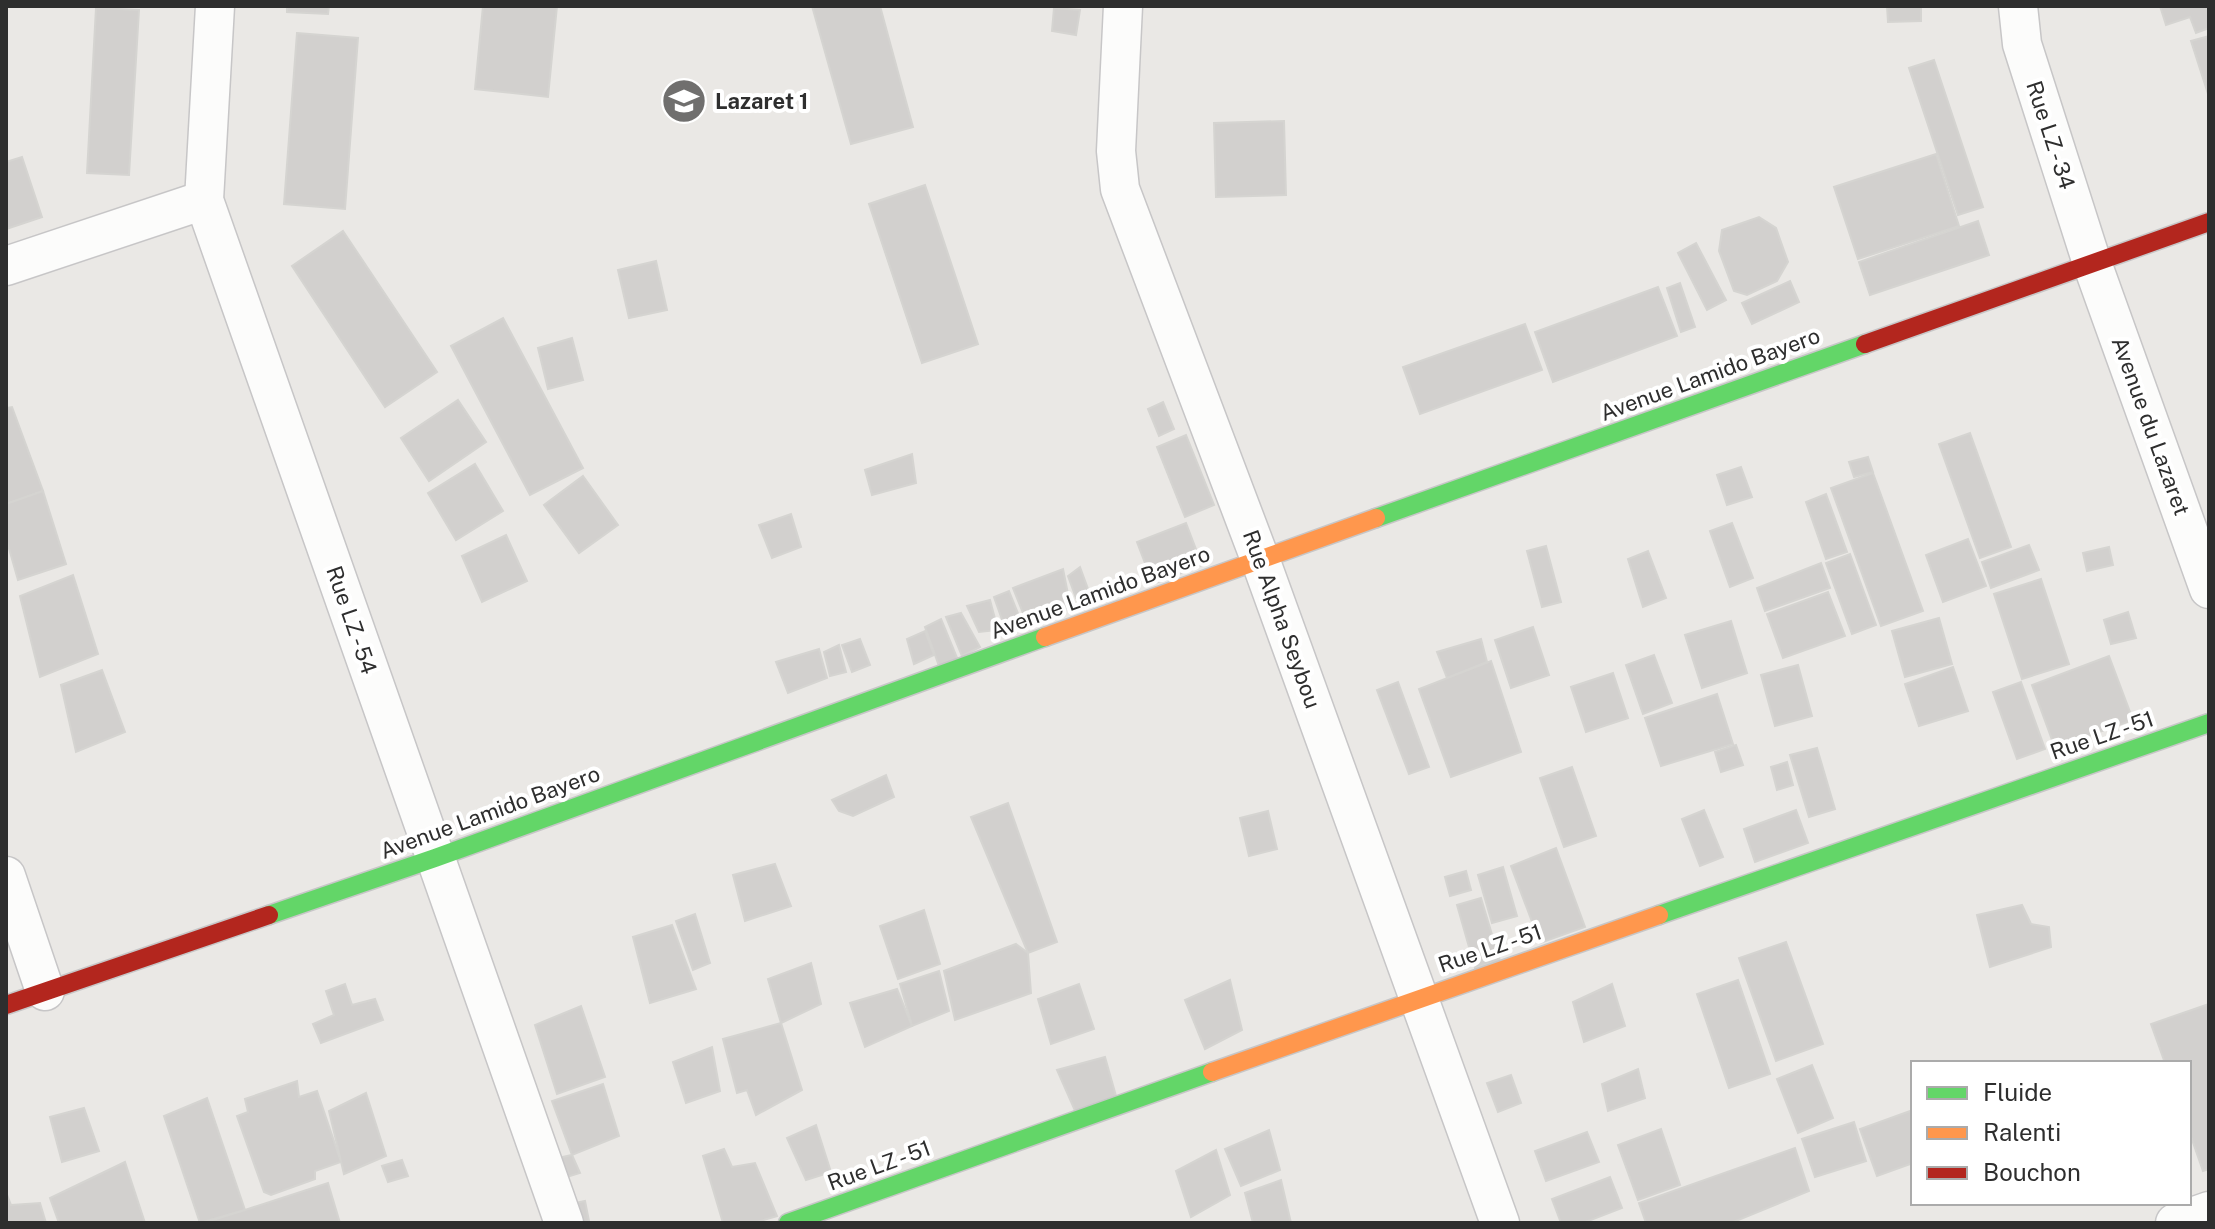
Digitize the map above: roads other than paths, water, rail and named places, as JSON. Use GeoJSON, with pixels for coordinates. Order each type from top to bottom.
{"type":"FeatureCollection","features":[{"type":"Feature","properties":{"kind":"street","name":"Rue LZ - 54"},"geometry":{"type":"LineString","coordinates":[[215,6],[204,200],[564,1223]]}},
{"type":"Feature","properties":{"kind":"street","name":"Rue Alpha Seybou"},"geometry":{"type":"LineString","coordinates":[[1123,6],[1116,151],[1120,189],[1260,559],[1500,1223]]}},
{"type":"Feature","properties":{"kind":"street","name":"Rue LZ - 34"},"geometry":{"type":"LineString","coordinates":[[2018,6],[2022,44],[2092,263]]}},
{"type":"Feature","properties":{"kind":"street"},"geometry":{"type":"LineString","coordinates":[[6,266],[204,200]]}},
{"type":"Feature","properties":{"kind":"street","name":"Avenue Lamido Bayero"},"geometry":{"type":"LineString","coordinates":[[6,1005],[435,858],[1260,559],[2209,222]]}},
{"type":"Feature","properties":{"kind":"street","name":"Avenue du Lazaret"},"geometry":{"type":"LineString","coordinates":[[2092,263],[2209,589]]}},
{"type":"Feature","properties":{"kind":"street","name":"Rue LZ - 51"},"geometry":{"type":"LineString","coordinates":[[788,1223],[1420,998],[2209,723]]}},
{"type":"Feature","properties":{"kind":"street"},"geometry":{"type":"LineString","coordinates":[[6,876],[45,991]]}},
{"type":"Feature","properties":{"kind":"street"},"geometry":{"type":"LineString","coordinates":[[2175,1223],[2209,1211]]}},
{"type":"Feature","properties":{"kind":"place","name":"Lazaret 1"},"geometry":{"type":"Point","coordinates":[684,101]}}]}
